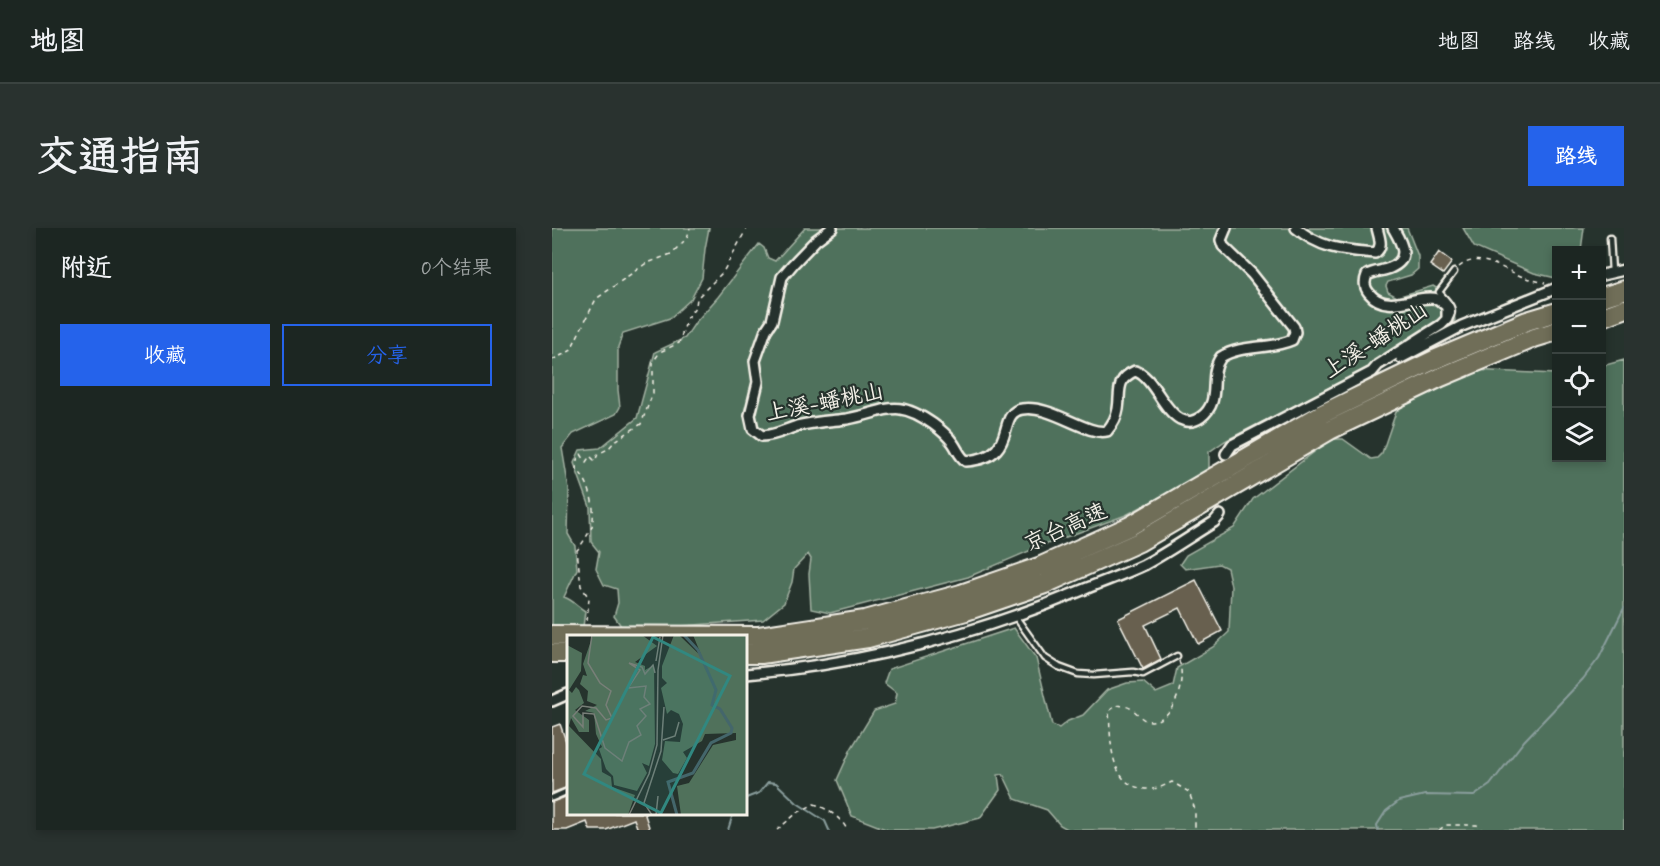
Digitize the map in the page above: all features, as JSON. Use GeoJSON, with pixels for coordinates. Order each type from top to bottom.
{"type":"FeatureCollection","features":[{"type":"Feature","properties":{"kind":"highway"},"geometry":{"type":"LineString","coordinates":[[1606,296],[1624,290]]}},
{"type":"Feature","properties":{"kind":"highway"},"geometry":{"type":"LineString","coordinates":[[1606,316],[1624,309]]}},
{"type":"Feature","properties":{"kind":"highway","name":"京台高速"},"geometry":{"type":"LineString","coordinates":[[747,636],[864,620],[961,594],[1039,567],[1130,526],[1322,414],[1434,360],[1527,321],[1552,314]]}},
{"type":"Feature","properties":{"kind":"highway","name":"京台高速"},"geometry":{"type":"LineString","coordinates":[[747,654],[761,654],[868,638],[966,612],[1046,584],[1138,542],[1330,430],[1441,377],[1552,333]]}},
{"type":"Feature","properties":{"kind":"highway","name":"京台高速"},"geometry":{"type":"LineString","coordinates":[[552,635],[567,635]]}},
{"type":"Feature","properties":{"kind":"street","name":"上溪-蟠桃山"},"geometry":{"type":"LineString","coordinates":[[832,228],[816,240],[782,277],[772,321],[755,361],[758,382],[750,415],[753,429],[762,436],[770,436],[816,421],[861,416],[894,407],[912,412],[933,424],[952,442],[966,461],[987,459],[998,450],[1010,416],[1020,409],[1058,414],[1098,432],[1107,431],[1118,410],[1120,384],[1135,371],[1145,377],[1174,415],[1188,422],[1196,421],[1211,408],[1214,399],[1215,369],[1221,357],[1237,350],[1276,345],[1292,340],[1294,327],[1248,270],[1223,246],[1221,240],[1226,228]]}},
{"type":"Feature","properties":{"kind":"street"},"geometry":{"type":"LineString","coordinates":[[1296,228],[1318,244],[1338,249],[1375,253],[1378,252],[1380,244],[1377,228]]}},
{"type":"Feature","properties":{"kind":"street","name":"上溪-蟠桃山"},"geometry":{"type":"LineString","coordinates":[[1226,454],[1232,445],[1372,372],[1378,365],[1442,325],[1448,314],[1447,308],[1438,299],[1427,298],[1406,303],[1384,302],[1367,291],[1365,280],[1367,275],[1391,267],[1402,259],[1404,252],[1402,245],[1393,228]]}},
{"type":"Feature","properties":{"kind":"street"},"geometry":{"type":"LineString","coordinates":[[1606,275],[1624,270]]}},
{"type":"Feature","properties":{"kind":"street"},"geometry":{"type":"LineString","coordinates":[[1372,372],[1462,327],[1552,286]]}},
{"type":"Feature","properties":{"kind":"street"},"geometry":{"type":"LineString","coordinates":[[747,674],[783,671],[939,640],[1040,608],[1144,565],[1214,522],[1220,515]]}},
{"type":"Feature","properties":{"kind":"street"},"geometry":{"type":"LineString","coordinates":[[552,701],[567,694]]}},
{"type":"Feature","properties":{"kind":"lane"},"geometry":{"type":"LineString","coordinates":[[1610,238],[1612,273]]}},
{"type":"Feature","properties":{"kind":"lane"},"geometry":{"type":"LineString","coordinates":[[1442,325],[1451,317],[1452,310],[1450,304],[1439,292],[1454,272]]}},
{"type":"Feature","properties":{"kind":"lane"},"geometry":{"type":"LineString","coordinates":[[1015,616],[1025,633],[1046,658],[1059,667],[1078,674],[1133,672],[1143,674],[1177,656]]}},
{"type":"Feature","properties":{"kind":"lane"},"geometry":{"type":"LineString","coordinates":[[552,798],[567,791]]}},
{"type":"Feature","properties":{"kind":"path"},"geometry":{"type":"LineString","coordinates":[[552,360],[570,351],[596,299],[645,264],[671,254],[687,238],[690,228]]}},
{"type":"Feature","properties":{"kind":"path"},"geometry":{"type":"LineString","coordinates":[[587,627],[589,598],[581,586],[577,550],[592,526],[594,507],[589,495],[588,484],[576,469],[577,460],[582,454],[586,462],[590,456],[595,461],[598,454],[641,424],[648,411],[653,393],[653,362],[660,352],[679,343],[688,316],[696,306],[697,298],[723,273],[747,228]]}},
{"type":"Feature","properties":{"kind":"path"},"geometry":{"type":"LineString","coordinates":[[1454,272],[1469,261],[1491,263],[1526,278],[1552,286]]}},
{"type":"Feature","properties":{"kind":"path"},"geometry":{"type":"LineString","coordinates":[[1177,656],[1182,668],[1181,684],[1170,711],[1157,720],[1144,719],[1131,708],[1117,705],[1109,711],[1111,746],[1116,771],[1132,786],[1150,790],[1172,782],[1189,792],[1195,810],[1195,830]]}},
{"type":"Feature","properties":{"kind":"path"},"geometry":{"type":"LineString","coordinates":[[777,830],[797,813],[814,804],[821,806],[845,825],[847,830]]}},
{"type":"Feature","properties":{"kind":"path"},"geometry":{"type":"LineString","coordinates":[[1439,830],[1446,825],[1477,825],[1482,830]]}},
{"type":"Feature","properties":{"kind":"green space"},"geometry":{"type":"Polygon","coordinates":[[[552,228],[709,228],[702,278],[691,299],[670,318],[623,333],[618,347],[620,407],[616,414],[573,434],[562,448],[569,490],[568,534],[575,546],[577,569],[564,597],[585,611],[583,627],[552,628],[552,228]]]}},
{"type":"Feature","properties":{"kind":"green space"},"geometry":{"type":"Polygon","coordinates":[[[805,228],[1407,228],[1418,256],[1418,269],[1411,275],[1388,282],[1386,286],[1388,292],[1397,297],[1433,286],[1449,300],[1455,320],[1445,334],[1374,365],[1225,441],[1209,452],[1209,468],[1206,473],[1126,515],[1036,548],[968,577],[830,613],[811,609],[809,574],[811,559],[808,554],[794,569],[784,603],[763,620],[624,630],[614,616],[618,603],[617,589],[604,585],[596,569],[599,552],[591,542],[590,507],[574,463],[580,450],[600,448],[637,418],[655,352],[685,338],[759,244],[764,248],[768,258],[775,261],[805,228]]]}},
{"type":"Feature","properties":{"kind":"green space"},"geometry":{"type":"Polygon","coordinates":[[[1463,228],[1584,228],[1582,246],[1552,246],[1552,277],[1534,273],[1474,247],[1463,228]]]}},
{"type":"Feature","properties":{"kind":"green space"},"geometry":{"type":"Polygon","coordinates":[[[1624,360],[1624,830],[1069,830],[1060,825],[1047,810],[1015,799],[1003,774],[998,775],[1000,790],[980,818],[932,830],[888,830],[852,816],[837,780],[851,749],[874,711],[895,704],[897,693],[884,683],[889,669],[1014,628],[1036,658],[1052,725],[1059,728],[1068,721],[1083,715],[1107,690],[1127,683],[1143,682],[1156,693],[1173,686],[1177,668],[1213,647],[1229,632],[1231,586],[1227,568],[1219,564],[1185,569],[1180,564],[1186,555],[1234,528],[1253,499],[1331,439],[1343,439],[1371,459],[1377,458],[1382,453],[1396,412],[1420,392],[1472,370],[1552,374],[1552,462],[1606,462],[1606,365],[1624,360]]]}},
{"type":"Feature","properties":{"kind":"building"},"geometry":{"type":"Polygon","coordinates":[[[1439,252],[1452,262],[1443,274],[1430,265],[1439,252]]]}},
{"type":"Feature","properties":{"kind":"building"},"geometry":{"type":"Polygon","coordinates":[[[1196,580],[1222,631],[1198,644],[1180,608],[1145,625],[1161,659],[1143,669],[1118,619],[1196,580]]]}},
{"type":"Feature","properties":{"kind":"building"},"geometry":{"type":"Polygon","coordinates":[[[560,724],[567,744],[567,787],[552,793],[552,727],[560,724]]]}},
{"type":"Feature","properties":{"kind":"building"},"geometry":{"type":"Polygon","coordinates":[[[567,796],[567,815],[645,815],[650,830],[638,830],[634,819],[606,830],[590,830],[587,822],[567,830],[552,830],[552,802],[567,796]]]}},
{"type":"Feature","properties":{"kind":"waterway"},"geometry":{"type":"LineString","coordinates":[[1378,830],[1377,825],[1386,811],[1399,801],[1425,795],[1474,796],[1490,785],[1524,741],[1583,679],[1599,658],[1624,608]]}},
{"type":"Feature","properties":{"kind":"waterway"},"geometry":{"type":"LineString","coordinates":[[747,798],[759,793],[768,782],[776,783],[797,803],[825,821],[829,830]]}},
{"type":"Feature","properties":{"kind":"waterway"},"geometry":{"type":"LineString","coordinates":[[728,830],[733,815]]}}]}
